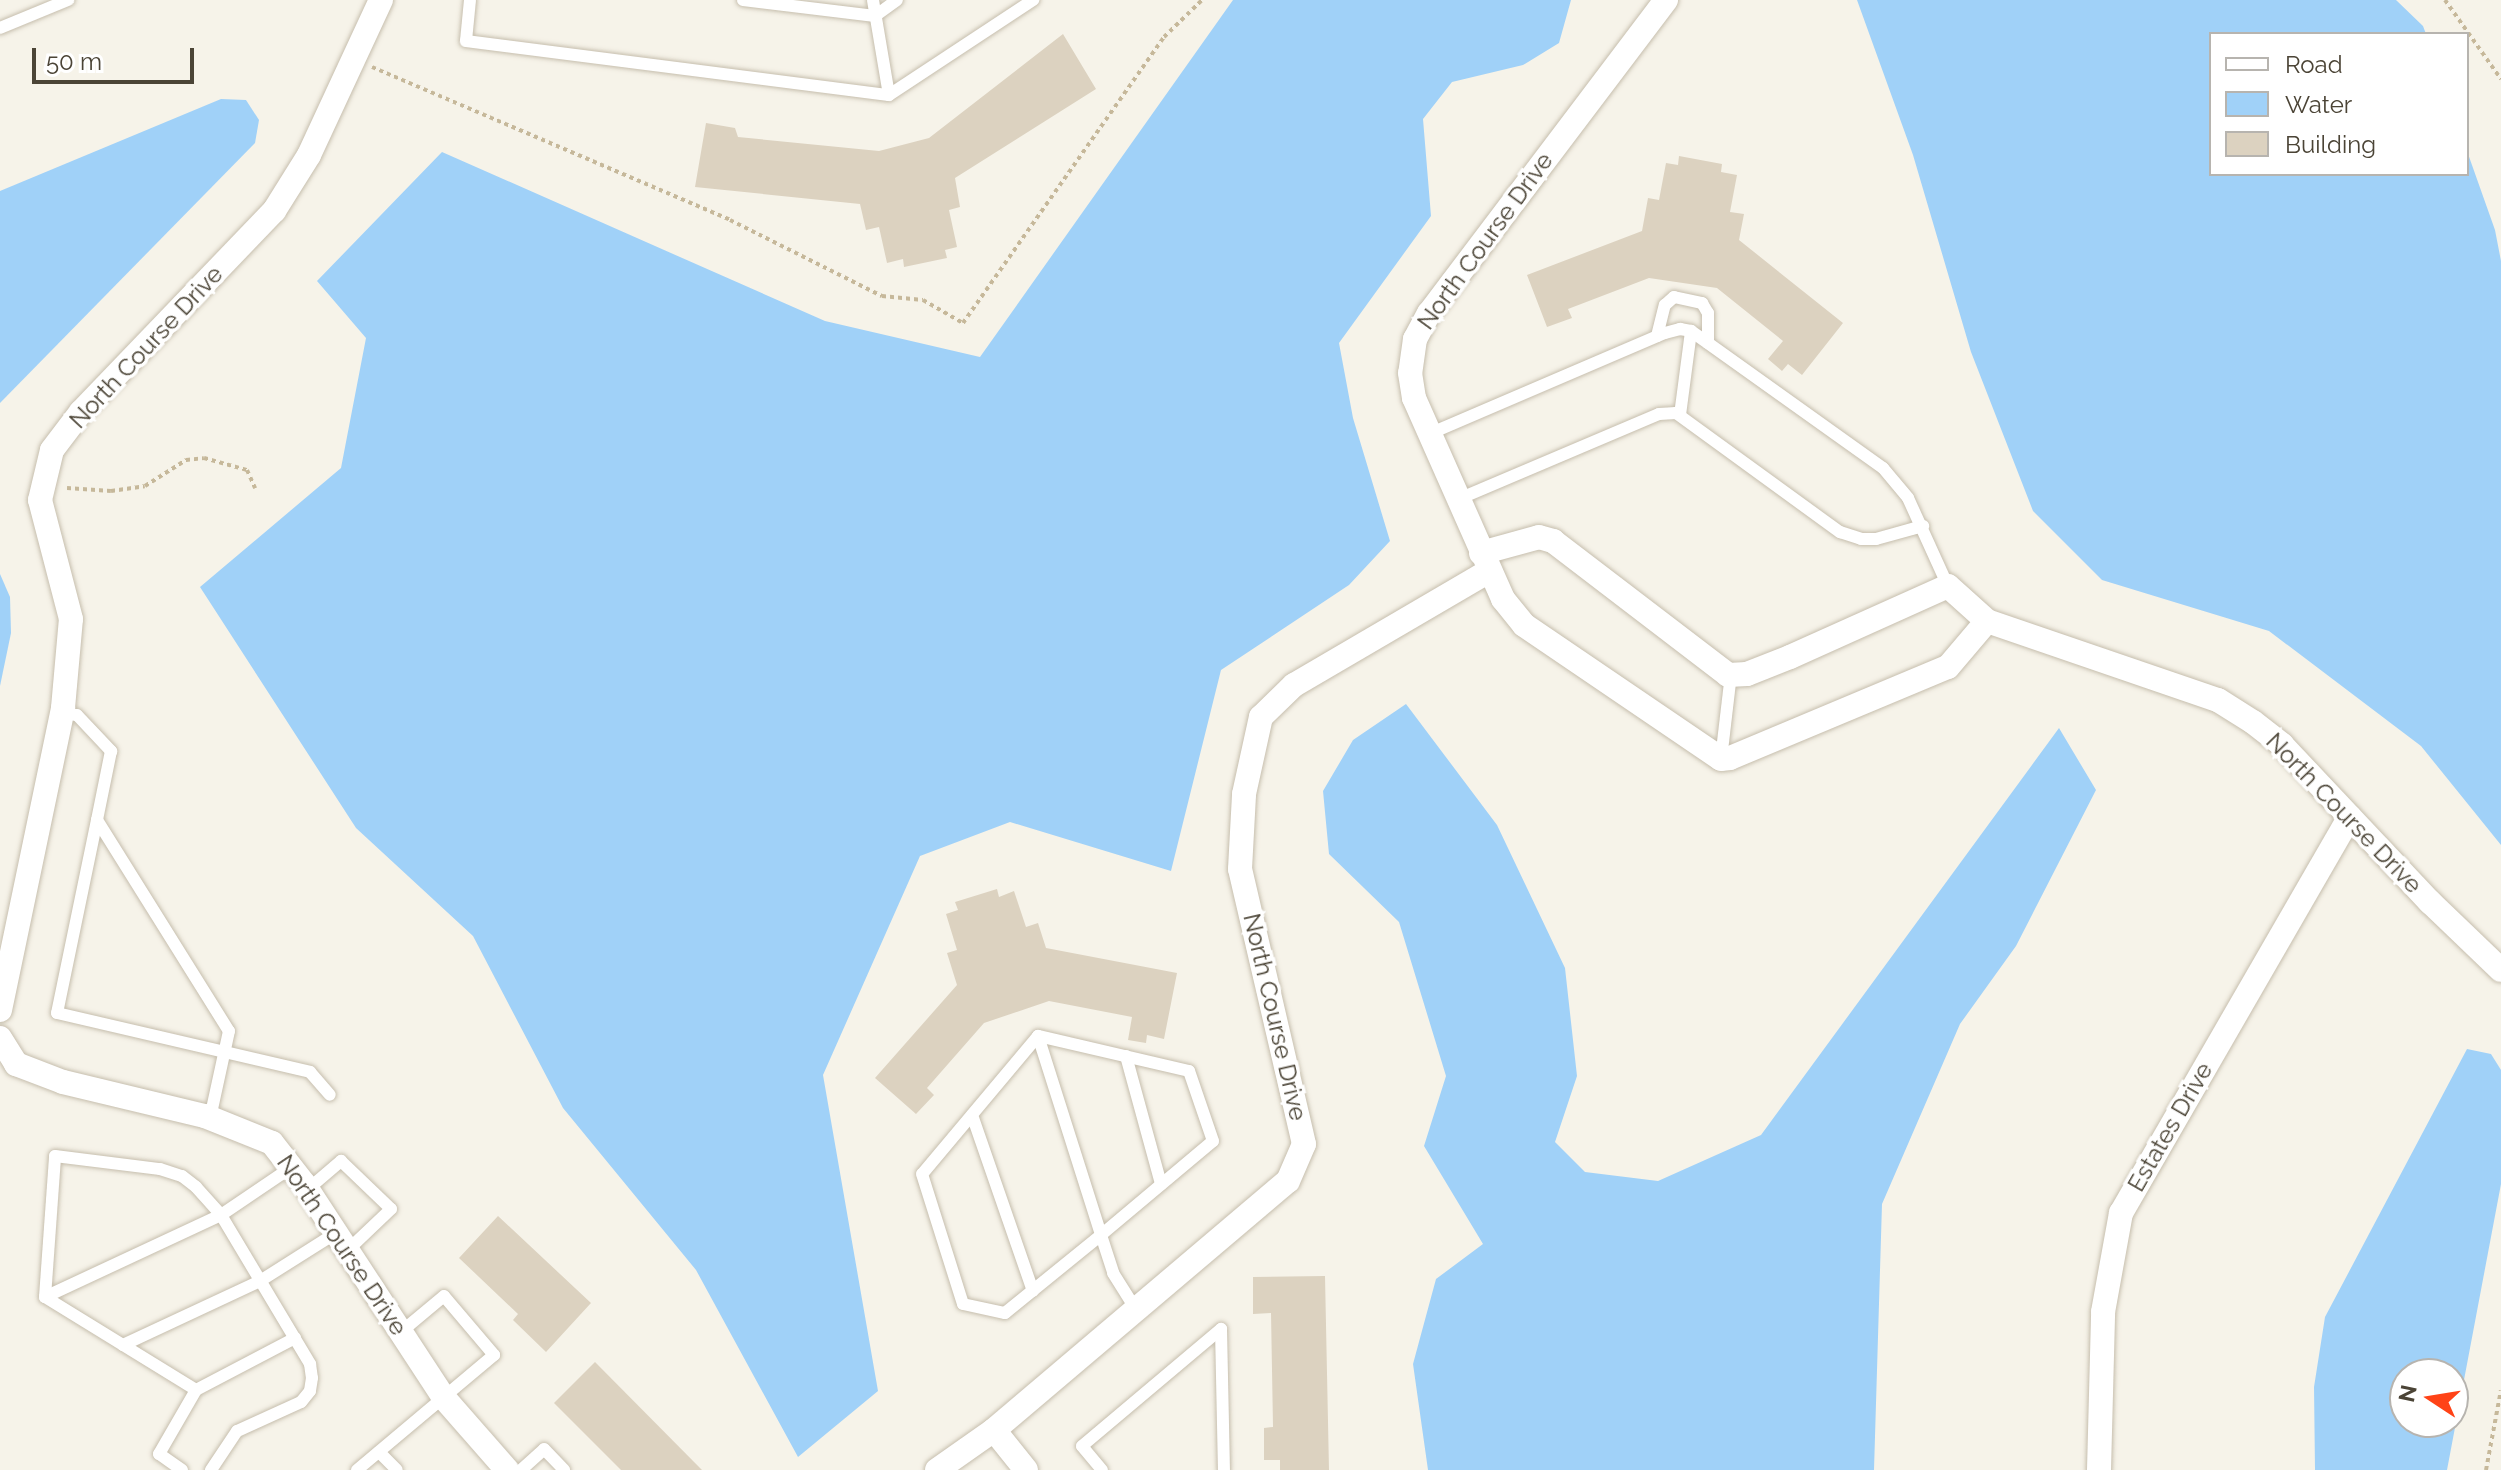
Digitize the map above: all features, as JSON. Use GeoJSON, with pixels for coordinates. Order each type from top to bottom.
{"type":"FeatureCollection","features":[{"type":"Feature","properties":{"kind":"street","name":"North Course Drive"},"geometry":{"type":"LineString","coordinates":[[0,1010],[62,713],[71,619],[40,500],[52,450],[81,412],[274,211],[309,155],[381,0]]}},
{"type":"Feature","properties":{"kind":"street","name":"North Course Drive"},"geometry":{"type":"LineString","coordinates":[[1666,0],[1429,313],[1415,339],[1410,373],[1414,398],[1461,498],[1485,562],[1503,599],[1524,625],[1721,759]]}},
{"type":"Feature","properties":{"kind":"street","name":"North Course Drive"},"geometry":{"type":"LineString","coordinates":[[937,1470],[994,1430],[1288,1181],[1304,1144],[1240,869],[1244,794],[1261,717],[1294,685],[1485,562],[1539,537],[1553,541],[1711,664],[1731,674]]}},
{"type":"Feature","properties":{"kind":"street","name":"North Course Drive"},"geometry":{"type":"LineString","coordinates":[[1948,586],[1987,621],[2218,700],[2282,745],[2501,970]]}},
{"type":"Feature","properties":{"kind":"street"},"geometry":{"type":"LineString","coordinates":[[1731,674],[1747,674],[1790,657],[1948,586]]}},
{"type":"Feature","properties":{"kind":"street"},"geometry":{"type":"LineString","coordinates":[[1721,759],[1948,667],[1987,621]]}},
{"type":"Feature","properties":{"kind":"street","name":"Estates Drive"},"geometry":{"type":"LineString","coordinates":[[2099,1470],[2103,1312],[2121,1213],[2350,817]]}},
{"type":"Feature","properties":{"kind":"street","name":"North Course Drive"},"geometry":{"type":"LineString","coordinates":[[0,1038],[16,1064],[63,1082],[210,1118],[272,1143],[292,1167],[444,1398],[507,1470]]}},
{"type":"Feature","properties":{"kind":"street"},"geometry":{"type":"LineString","coordinates":[[994,1430],[1026,1470]]}},
{"type":"Feature","properties":{"kind":"lane"},"geometry":{"type":"LineString","coordinates":[[0,28],[68,0]]}},
{"type":"Feature","properties":{"kind":"lane"},"geometry":{"type":"LineString","coordinates":[[470,0],[466,41],[889,95],[1033,0]]}},
{"type":"Feature","properties":{"kind":"lane"},"geometry":{"type":"LineString","coordinates":[[743,0],[875,16],[897,0]]}},
{"type":"Feature","properties":{"kind":"lane"},"geometry":{"type":"LineString","coordinates":[[873,0],[889,95]]}},
{"type":"Feature","properties":{"kind":"lane"},"geometry":{"type":"LineString","coordinates":[[1657,336],[1665,305],[1674,297],[1702,303],[1708,313],[1708,343]]}},
{"type":"Feature","properties":{"kind":"lane"},"geometry":{"type":"LineString","coordinates":[[1429,434],[1657,336],[1680,329],[1691,331],[1883,468],[1908,498],[1948,586]]}},
{"type":"Feature","properties":{"kind":"lane"},"geometry":{"type":"LineString","coordinates":[[1680,415],[1691,331]]}},
{"type":"Feature","properties":{"kind":"lane"},"geometry":{"type":"LineString","coordinates":[[1461,498],[1659,414],[1680,415],[1840,532],[1861,539],[1876,539],[1923,526]]}},
{"type":"Feature","properties":{"kind":"lane"},"geometry":{"type":"LineString","coordinates":[[1721,759],[1731,674]]}},
{"type":"Feature","properties":{"kind":"lane"},"geometry":{"type":"LineString","coordinates":[[62,713],[77,715],[111,751],[57,1013],[310,1072],[330,1095]]}},
{"type":"Feature","properties":{"kind":"lane"},"geometry":{"type":"LineString","coordinates":[[97,820],[229,1031],[210,1118]]}},
{"type":"Feature","properties":{"kind":"lane"},"geometry":{"type":"LineString","coordinates":[[1038,1036],[1113,1273],[1135,1308]]}},
{"type":"Feature","properties":{"kind":"lane"},"geometry":{"type":"LineString","coordinates":[[1038,1036],[1189,1071],[1213,1141],[1005,1313],[963,1304],[922,1174],[1038,1036]]}},
{"type":"Feature","properties":{"kind":"lane"},"geometry":{"type":"LineString","coordinates":[[1126,1056],[1161,1184]]}},
{"type":"Feature","properties":{"kind":"lane"},"geometry":{"type":"LineString","coordinates":[[972,1115],[1033,1291]]}},
{"type":"Feature","properties":{"kind":"lane"},"geometry":{"type":"LineString","coordinates":[[45,1297],[55,1156],[142,1166],[182,1176],[221,1215],[310,1364],[310,1391],[301,1402],[237,1431],[211,1470]]}},
{"type":"Feature","properties":{"kind":"lane"},"geometry":{"type":"LineString","coordinates":[[123,1345],[342,1242],[391,1209],[341,1161],[307,1190]]}},
{"type":"Feature","properties":{"kind":"lane"},"geometry":{"type":"LineString","coordinates":[[45,1297],[221,1215],[292,1167]]}},
{"type":"Feature","properties":{"kind":"lane"},"geometry":{"type":"LineString","coordinates":[[357,1470],[494,1355],[444,1296],[401,1332]]}},
{"type":"Feature","properties":{"kind":"lane"},"geometry":{"type":"LineString","coordinates":[[45,1297],[196,1390]]}},
{"type":"Feature","properties":{"kind":"lane"},"geometry":{"type":"LineString","coordinates":[[1102,1470],[1082,1446],[1221,1329],[1224,1470]]}},
{"type":"Feature","properties":{"kind":"lane"},"geometry":{"type":"LineString","coordinates":[[182,1470],[159,1454],[196,1390],[295,1338]]}},
{"type":"Feature","properties":{"kind":"lane"},"geometry":{"type":"LineString","coordinates":[[521,1470],[544,1449],[564,1470]]}},
{"type":"Feature","properties":{"kind":"lane"},"geometry":{"type":"LineString","coordinates":[[379,1452],[397,1470]]}},
{"type":"Feature","properties":{"kind":"path"},"geometry":{"type":"LineString","coordinates":[[370,66],[730,220],[882,296],[923,300],[963,323],[1164,37],[1202,0]]}},
{"type":"Feature","properties":{"kind":"path"},"geometry":{"type":"LineString","coordinates":[[2445,0],[2468,32]]}},
{"type":"Feature","properties":{"kind":"path"},"geometry":{"type":"LineString","coordinates":[[2469,34],[2501,79]]}},
{"type":"Feature","properties":{"kind":"path"},"geometry":{"type":"LineString","coordinates":[[56,487],[111,491],[145,486],[186,460],[204,458],[247,470],[255,488]]}},
{"type":"Feature","properties":{"kind":"path"},"geometry":{"type":"LineString","coordinates":[[2486,1470],[2501,1390]]}},
{"type":"Feature","properties":{"kind":"water"},"geometry":{"type":"Polygon","coordinates":[[[1233,0],[1571,0],[1559,43],[1523,65],[1452,82],[1423,119],[1431,216],[1339,343],[1353,418],[1390,541],[1349,585],[1221,670],[1171,871],[1010,822],[920,856],[823,1075],[878,1391],[798,1457],[696,1270],[563,1108],[473,936],[356,828],[200,587],[341,468],[366,338],[317,281],[442,152],[825,321],[980,357],[1233,0]]]}},
{"type":"Feature","properties":{"kind":"water"},"geometry":{"type":"Polygon","coordinates":[[[1857,0],[2396,0],[2423,26],[2425,32],[2209,32],[2209,176],[2469,176],[2469,157],[2495,230],[2501,261],[2501,845],[2421,746],[2269,631],[2102,580],[2033,511],[1971,352],[1913,155],[1857,0]]]}},
{"type":"Feature","properties":{"kind":"water"},"geometry":{"type":"Polygon","coordinates":[[[221,99],[246,100],[259,120],[255,143],[0,403],[0,191],[221,99]]]}},
{"type":"Feature","properties":{"kind":"water"},"geometry":{"type":"Polygon","coordinates":[[[0,574],[10,597],[11,633],[0,686],[0,574]]]}},
{"type":"Feature","properties":{"kind":"water"},"geometry":{"type":"Polygon","coordinates":[[[1406,704],[1497,825],[1565,968],[1577,1076],[1555,1142],[1585,1172],[1658,1181],[1761,1135],[2059,728],[2096,790],[2016,946],[1960,1024],[1882,1204],[1874,1470],[1428,1470],[1413,1364],[1436,1279],[1483,1244],[1424,1146],[1446,1076],[1399,922],[1329,854],[1323,791],[1353,740],[1406,704]]]}},
{"type":"Feature","properties":{"kind":"water"},"geometry":{"type":"Polygon","coordinates":[[[2467,1049],[2491,1054],[2501,1070],[2501,1184],[2468,1358],[2389,1358],[2389,1438],[2453,1438],[2447,1470],[2315,1470],[2314,1387],[2325,1317],[2467,1049]]]}},
{"type":"Feature","properties":{"kind":"building"},"geometry":{"type":"Polygon","coordinates":[[[1063,34],[1096,89],[955,178],[960,207],[949,210],[957,247],[945,250],[947,258],[904,267],[903,259],[887,263],[879,227],[866,230],[860,204],[695,187],[706,123],[735,128],[738,137],[879,151],[929,138],[1063,34]]]}},
{"type":"Feature","properties":{"kind":"building"},"geometry":{"type":"Polygon","coordinates":[[[1679,156],[1722,164],[1721,172],[1737,175],[1730,212],[1744,214],[1739,240],[1843,323],[1802,375],[1788,364],[1782,371],[1768,359],[1783,341],[1717,288],[1649,278],[1568,309],[1572,318],[1547,327],[1527,275],[1642,231],[1648,198],[1659,200],[1666,163],[1678,165],[1679,156]]]}},
{"type":"Feature","properties":{"kind":"building"},"geometry":{"type":"Polygon","coordinates":[[[997,889],[999,897],[1014,891],[1026,927],[1038,923],[1046,948],[1177,973],[1164,1039],[1147,1035],[1146,1043],[1128,1040],[1132,1017],[1049,1001],[984,1023],[927,1088],[934,1095],[916,1114],[875,1078],[957,985],[947,953],[957,950],[946,914],[958,910],[955,902],[997,889]]]}},
{"type":"Feature","properties":{"kind":"building"},"geometry":{"type":"Polygon","coordinates":[[[498,1216],[591,1303],[546,1352],[513,1320],[518,1314],[459,1258],[498,1216]]]}},
{"type":"Feature","properties":{"kind":"building"},"geometry":{"type":"Polygon","coordinates":[[[1325,1276],[1329,1470],[1280,1470],[1280,1460],[1264,1460],[1264,1428],[1273,1427],[1271,1313],[1253,1314],[1253,1277],[1325,1276]]]}},
{"type":"Feature","properties":{"kind":"building"},"geometry":{"type":"Polygon","coordinates":[[[595,1362],[702,1470],[621,1470],[554,1403],[595,1362]]]}}]}
